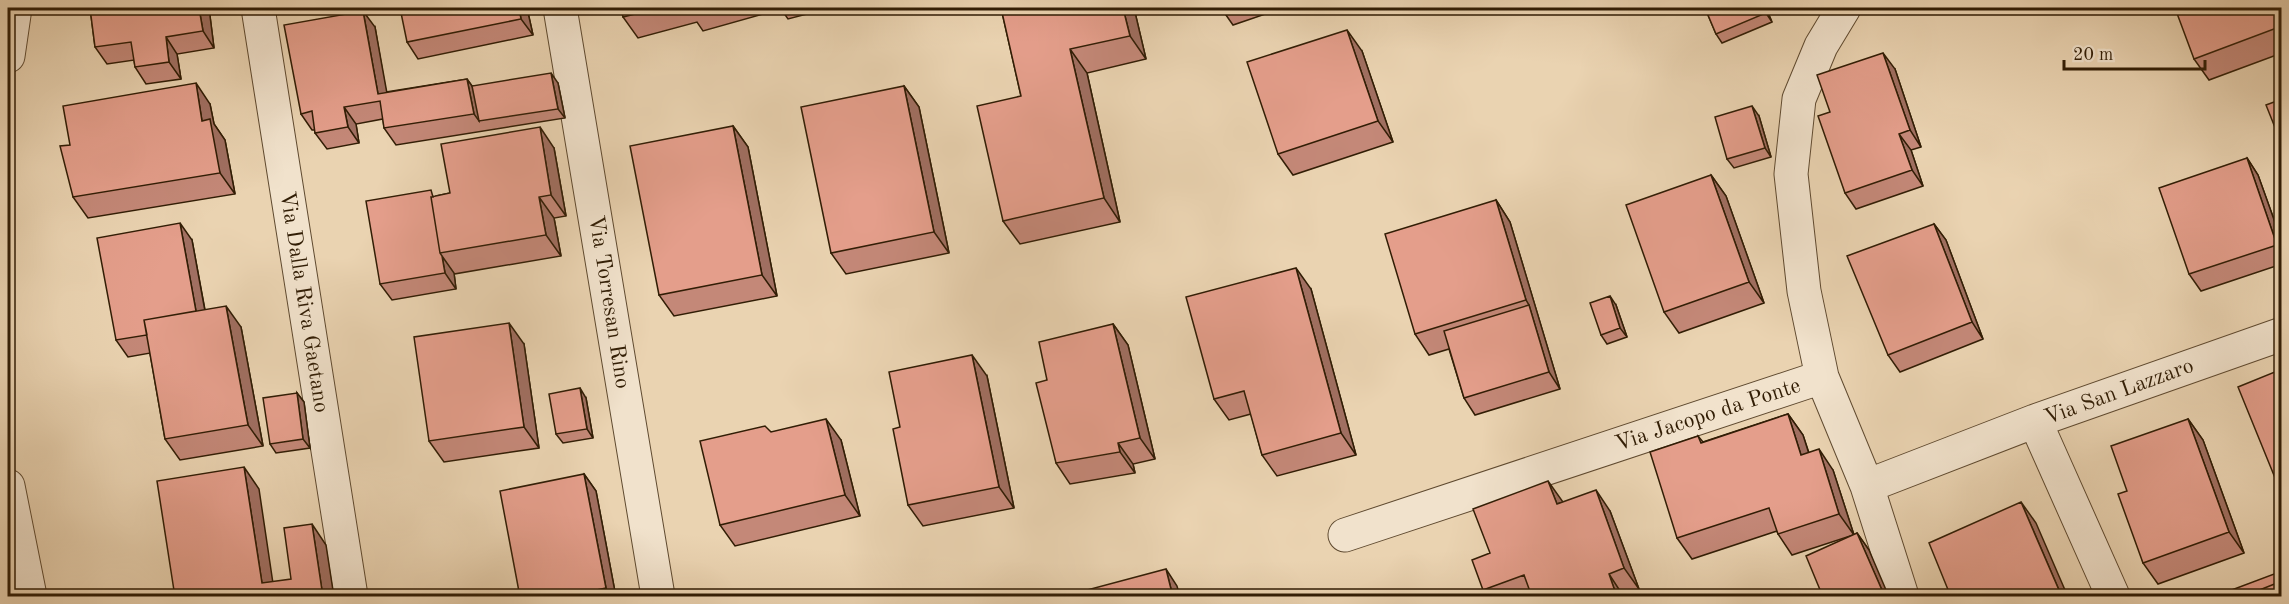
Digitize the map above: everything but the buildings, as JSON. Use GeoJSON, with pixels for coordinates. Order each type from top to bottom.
{"type":"FeatureCollection","features":[{"type":"Feature","properties":{"kind":"street"},"geometry":{"type":"LineString","coordinates":[[8,56],[15,8]]}},
{"type":"Feature","properties":{"kind":"street","name":"Via Dalla Riva Gaetano"},"geometry":{"type":"LineString","coordinates":[[258,8],[351,597]]}},
{"type":"Feature","properties":{"kind":"street","name":"Via Torresan Rino"},"geometry":{"type":"LineString","coordinates":[[560,8],[658,597]]}},
{"type":"Feature","properties":{"kind":"street"},"geometry":{"type":"LineString","coordinates":[[1822,377],[1804,291],[1791,174],[1799,99],[1821,46],[1844,8]]}},
{"type":"Feature","properties":{"kind":"street","name":"Via San Lazzaro"},"geometry":{"type":"LineString","coordinates":[[2113,597],[2035,421],[2282,334]]}},
{"type":"Feature","properties":{"kind":"street","name":"Via Jacopo da Ponte"},"geometry":{"type":"LineString","coordinates":[[1345,535],[1822,377],[1867,486],[1902,597]]}},
{"type":"Feature","properties":{"kind":"street"},"geometry":{"type":"LineString","coordinates":[[1867,486],[2035,421]]}},
{"type":"Feature","properties":{"kind":"street"},"geometry":{"type":"LineString","coordinates":[[8,486],[30,597]]}}]}
